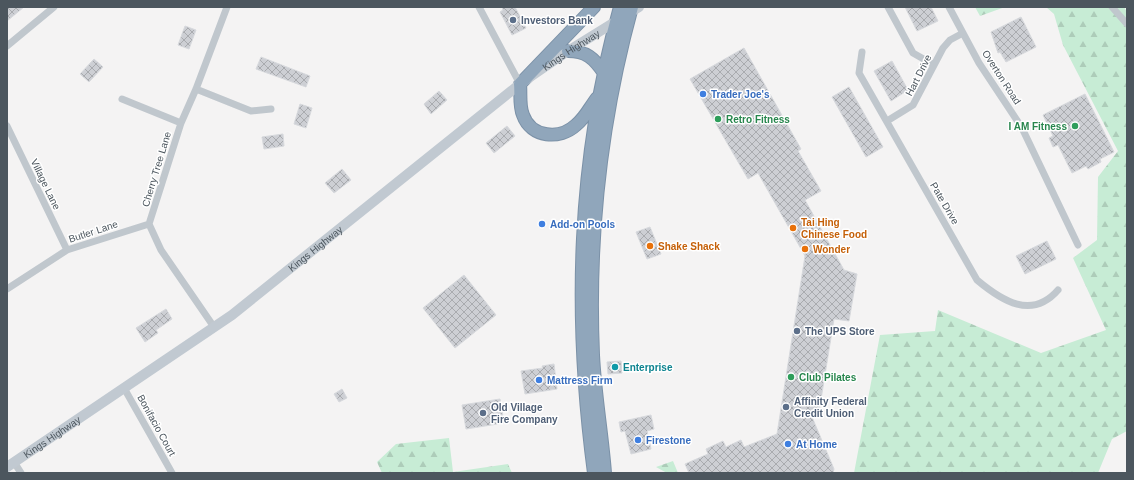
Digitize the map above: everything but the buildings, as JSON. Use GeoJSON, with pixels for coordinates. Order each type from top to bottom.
{"type":"FeatureCollection","features":[{"type":"Feature","properties":{"kind":"highway"},"geometry":{"type":"LineString","coordinates":[[594,7],[520,84],[522,111],[525,121],[536,131],[551,135],[570,130],[578,124],[600,93]]}},
{"type":"Feature","properties":{"kind":"highway"},"geometry":{"type":"LineString","coordinates":[[594,473],[583,372],[580,283],[585,200],[595,117],[604,73],[617,20],[631,8]]}},
{"type":"Feature","properties":{"kind":"highway"},"geometry":{"type":"LineString","coordinates":[[605,473],[594,366],[593,252],[598,180],[613,84],[631,8]]}},
{"type":"Feature","properties":{"kind":"highway"},"geometry":{"type":"LineString","coordinates":[[568,51],[583,52],[589,55],[604,73]]}},
{"type":"Feature","properties":{"kind":"street"},"geometry":{"type":"LineString","coordinates":[[7,46],[54,7]]}},
{"type":"Feature","properties":{"kind":"street","name":"Cherry Tree Lane"},"geometry":{"type":"LineString","coordinates":[[149,224],[181,123],[196,90],[227,7]]}},
{"type":"Feature","properties":{"kind":"street"},"geometry":{"type":"LineString","coordinates":[[479,7],[520,84]]}},
{"type":"Feature","properties":{"kind":"street"},"geometry":{"type":"LineString","coordinates":[[888,7],[913,53],[934,65]]}},
{"type":"Feature","properties":{"kind":"street","name":"Overton Road"},"geometry":{"type":"LineString","coordinates":[[949,7],[980,63],[1022,128],[1078,244]]}},
{"type":"Feature","properties":{"kind":"street"},"geometry":{"type":"LineString","coordinates":[[1114,7],[1127,24]]}},
{"type":"Feature","properties":{"kind":"street","name":"Kings Highway"},"geometry":{"type":"LineString","coordinates":[[10,465],[214,327],[252,299],[520,84],[617,20]]}},
{"type":"Feature","properties":{"kind":"street","name":"Hart Drive"},"geometry":{"type":"LineString","coordinates":[[887,121],[913,105],[947,44],[963,33]]}},
{"type":"Feature","properties":{"kind":"street","name":"Pate Drive"},"geometry":{"type":"LineString","coordinates":[[862,52],[859,73],[977,280],[993,293],[1010,302],[1025,306],[1038,306],[1049,300],[1058,290]]}},
{"type":"Feature","properties":{"kind":"street"},"geometry":{"type":"LineString","coordinates":[[196,90],[251,111],[271,109]]}},
{"type":"Feature","properties":{"kind":"street"},"geometry":{"type":"LineString","coordinates":[[122,99],[181,123]]}},
{"type":"Feature","properties":{"kind":"street","name":"Village Lane"},"geometry":{"type":"LineString","coordinates":[[7,126],[67,250]]}},
{"type":"Feature","properties":{"kind":"street"},"geometry":{"type":"LineString","coordinates":[[149,224],[161,250],[214,327]]}},
{"type":"Feature","properties":{"kind":"street","name":"Butler Lane"},"geometry":{"type":"LineString","coordinates":[[7,289],[67,250],[149,224]]}},
{"type":"Feature","properties":{"kind":"street","name":"Bonifacio Court"},"geometry":{"type":"LineString","coordinates":[[124,388],[172,473]]}},
{"type":"Feature","properties":{"kind":"street"},"geometry":{"type":"LineString","coordinates":[[10,465],[21,473]]}},
{"type":"Feature","properties":{"kind":"green space"},"geometry":{"type":"Polygon","coordinates":[[[975,7],[1005,7],[980,16],[975,7]]]}},
{"type":"Feature","properties":{"kind":"green space"},"geometry":{"type":"Polygon","coordinates":[[[1046,7],[1124,7],[1127,12],[1127,431],[1112,439],[1098,473],[854,473],[880,335],[935,331],[938,310],[1041,353],[1106,330],[1073,258],[1097,240],[1098,177],[1118,151],[1063,45],[1054,14],[1046,7]]]}},
{"type":"Feature","properties":{"kind":"green space"},"geometry":{"type":"Polygon","coordinates":[[[449,438],[453,472],[508,464],[512,473],[382,473],[377,462],[396,444],[449,438]]]}},
{"type":"Feature","properties":{"kind":"green space"},"geometry":{"type":"Polygon","coordinates":[[[673,461],[678,473],[667,473],[656,467],[673,461]]]}},
{"type":"Feature","properties":{"kind":"place","name":"Investors Bank"},"geometry":{"type":"Point","coordinates":[513,20]}},
{"type":"Feature","properties":{"kind":"place","name":"Trader Joe's"},"geometry":{"type":"Point","coordinates":[703,94]}},
{"type":"Feature","properties":{"kind":"place","name":"Retro Fitness"},"geometry":{"type":"Point","coordinates":[718,119]}},
{"type":"Feature","properties":{"kind":"place","name":"I AM Fitness"},"geometry":{"type":"Point","coordinates":[1075,126]}},
{"type":"Feature","properties":{"kind":"place","name":"Add-on Pools"},"geometry":{"type":"Point","coordinates":[542,224]}},
{"type":"Feature","properties":{"kind":"place","name":"Tai Hing Chinese Food"},"geometry":{"type":"Point","coordinates":[793,228]}},
{"type":"Feature","properties":{"kind":"place","name":"Shake Shack"},"geometry":{"type":"Point","coordinates":[650,246]}},
{"type":"Feature","properties":{"kind":"place","name":"Wonder"},"geometry":{"type":"Point","coordinates":[805,249]}},
{"type":"Feature","properties":{"kind":"place","name":"The UPS Store"},"geometry":{"type":"Point","coordinates":[797,331]}},
{"type":"Feature","properties":{"kind":"place","name":"Enterprise"},"geometry":{"type":"Point","coordinates":[615,367]}},
{"type":"Feature","properties":{"kind":"place","name":"Club Pilates"},"geometry":{"type":"Point","coordinates":[791,377]}},
{"type":"Feature","properties":{"kind":"place","name":"Mattress Firm"},"geometry":{"type":"Point","coordinates":[539,380]}},
{"type":"Feature","properties":{"kind":"place","name":"Affinity Federal Credit Union"},"geometry":{"type":"Point","coordinates":[786,407]}},
{"type":"Feature","properties":{"kind":"place","name":"Old Village Fire Company"},"geometry":{"type":"Point","coordinates":[483,413]}},
{"type":"Feature","properties":{"kind":"place","name":"Firestone"},"geometry":{"type":"Point","coordinates":[638,440]}},
{"type":"Feature","properties":{"kind":"place","name":"At Home"},"geometry":{"type":"Point","coordinates":[788,444]}}]}
